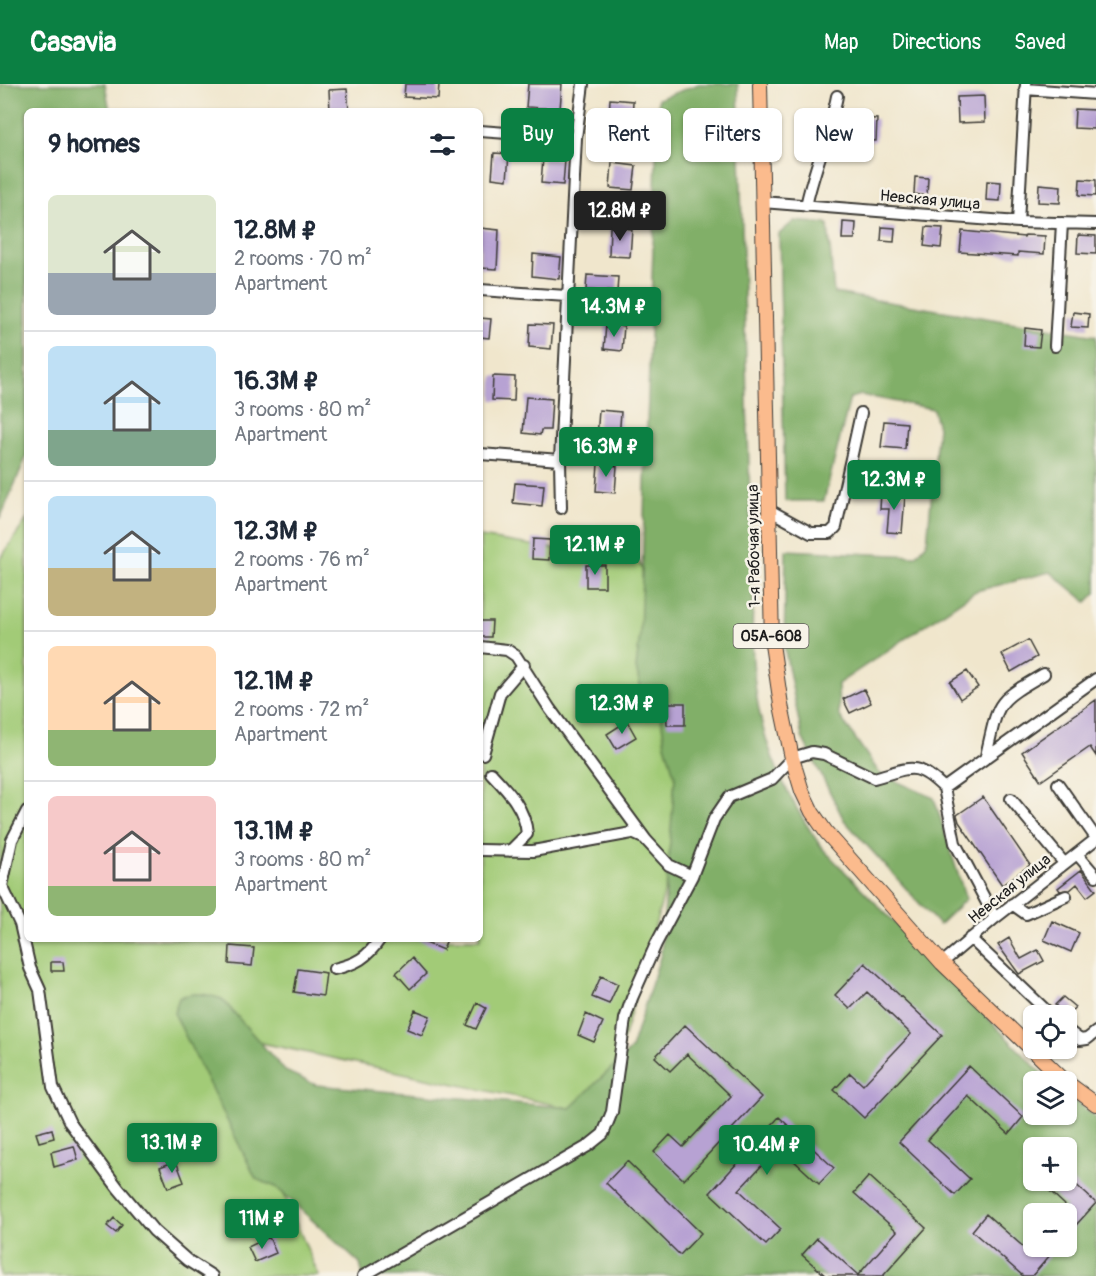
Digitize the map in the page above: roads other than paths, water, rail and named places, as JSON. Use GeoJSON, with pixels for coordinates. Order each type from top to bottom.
{"type":"FeatureCollection","features":[{"type":"Feature","properties":{"kind":"main road","name":"1-я Рабочая улица"},"geometry":{"type":"LineString","coordinates":[[760,84],[772,644],[792,758],[802,791],[826,832],[942,963],[1055,1071]]}},
{"type":"Feature","properties":{"kind":"main road","name":"1-я Рабочая улица"},"geometry":{"type":"LineString","coordinates":[[1077,1090],[1096,1104]]}},
{"type":"Feature","properties":{"kind":"lane"},"geometry":{"type":"LineString","coordinates":[[561,508],[560,460],[576,138],[583,84]]}},
{"type":"Feature","properties":{"kind":"lane"},"geometry":{"type":"LineString","coordinates":[[1018,222],[1025,87],[1096,94]]}},
{"type":"Feature","properties":{"kind":"lane"},"geometry":{"type":"LineString","coordinates":[[807,206],[814,171],[832,119],[837,96]]}},
{"type":"Feature","properties":{"kind":"lane"},"geometry":{"type":"LineString","coordinates":[[483,131],[576,138]]}},
{"type":"Feature","properties":{"kind":"lane","name":"Невская улица"},"geometry":{"type":"LineString","coordinates":[[762,202],[1018,222],[1096,224]]}},
{"type":"Feature","properties":{"kind":"lane"},"geometry":{"type":"LineString","coordinates":[[1055,346],[1062,223]]}},
{"type":"Feature","properties":{"kind":"lane"},"geometry":{"type":"LineString","coordinates":[[483,290],[639,302]]}},
{"type":"Feature","properties":{"kind":"lane"},"geometry":{"type":"LineString","coordinates":[[769,510],[811,533],[830,532],[836,526],[861,412]]}},
{"type":"Feature","properties":{"kind":"lane"},"geometry":{"type":"LineString","coordinates":[[483,454],[560,460]]}},
{"type":"Feature","properties":{"kind":"lane"},"geometry":{"type":"LineString","coordinates":[[483,646],[507,650],[524,664],[550,710],[646,840],[669,866],[692,876]]}},
{"type":"Feature","properties":{"kind":"lane"},"geometry":{"type":"LineString","coordinates":[[483,754],[500,693],[524,664]]}},
{"type":"Feature","properties":{"kind":"lane"},"geometry":{"type":"LineString","coordinates":[[986,756],[997,709],[1005,697],[1044,674]]}},
{"type":"Feature","properties":{"kind":"lane"},"geometry":{"type":"LineString","coordinates":[[944,788],[1096,680]]}},
{"type":"Feature","properties":{"kind":"lane"},"geometry":{"type":"LineString","coordinates":[[363,1276],[588,1146],[603,1134],[612,1112],[625,1019],[632,998],[656,944],[692,876],[714,819],[729,797],[772,779],[792,758],[812,752],[824,753],[874,778],[913,767],[925,770],[944,788],[955,843],[995,918]]}},
{"type":"Feature","properties":{"kind":"lane"},"geometry":{"type":"LineString","coordinates":[[491,773],[515,799],[526,824],[527,834],[510,851]]}},
{"type":"Feature","properties":{"kind":"lane"},"geometry":{"type":"LineString","coordinates":[[1058,784],[1096,838]]}},
{"type":"Feature","properties":{"kind":"lane"},"geometry":{"type":"LineString","coordinates":[[1011,799],[1064,864]]}},
{"type":"Feature","properties":{"kind":"lane"},"geometry":{"type":"LineString","coordinates":[[24,817],[12,840],[2,886],[20,924],[24,942]]}},
{"type":"Feature","properties":{"kind":"lane"},"geometry":{"type":"LineString","coordinates":[[483,850],[545,850],[632,833],[646,840]]}},
{"type":"Feature","properties":{"kind":"lane","name":"Невская улица"},"geometry":{"type":"LineString","coordinates":[[942,963],[1096,838]]}},
{"type":"Feature","properties":{"kind":"lane"},"geometry":{"type":"LineString","coordinates":[[1077,854],[1096,876]]}},
{"type":"Feature","properties":{"kind":"lane"},"geometry":{"type":"LineString","coordinates":[[1012,904],[1026,914],[1066,896]]}},
{"type":"Feature","properties":{"kind":"lane"},"geometry":{"type":"LineString","coordinates":[[970,938],[1040,1005]]}},
{"type":"Feature","properties":{"kind":"lane"},"geometry":{"type":"LineString","coordinates":[[24,942],[30,968],[40,990],[53,1087],[70,1123],[154,1231],[188,1260],[212,1276]]}},
{"type":"Feature","properties":{"kind":"lane"},"geometry":{"type":"LineString","coordinates":[[334,969],[356,964],[367,956],[378,942]]}},
{"type":"Feature","properties":{"kind":"lane"},"geometry":{"type":"LineString","coordinates":[[1077,1038],[1086,1040],[1096,1032]]}}]}
